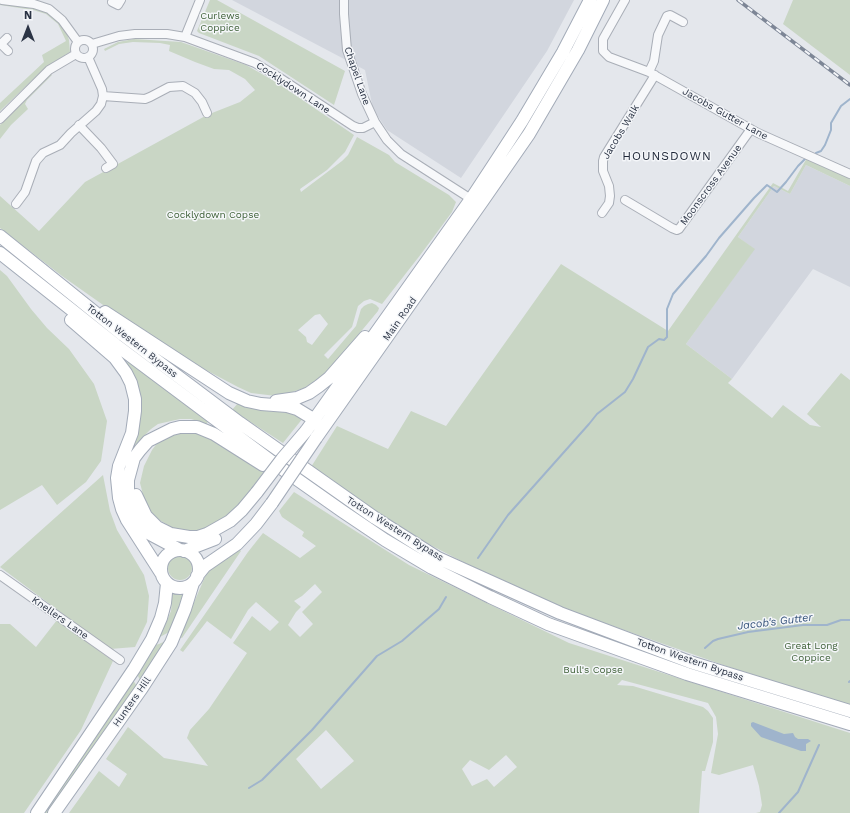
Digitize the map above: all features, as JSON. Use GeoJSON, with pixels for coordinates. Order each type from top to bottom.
{"type":"FeatureCollection","features":[{"type":"Feature","properties":{"kind":"main road","name":"Main Road"},"geometry":{"type":"LineString","coordinates":[[195,579],[205,566],[236,544],[256,524],[263,497],[306,431],[471,198],[522,121],[570,39],[590,0]]}},
{"type":"Feature","properties":{"kind":"main road","name":"Main Road"},"geometry":{"type":"LineString","coordinates":[[182,551],[219,538],[232,528],[248,514],[319,435],[520,147],[581,44],[603,0]]}},
{"type":"Feature","properties":{"kind":"main road","name":"Totton Western Bypass"},"geometry":{"type":"LineString","coordinates":[[0,236],[122,335],[240,423],[375,518],[438,558],[567,616],[690,662],[850,711]]}},
{"type":"Feature","properties":{"kind":"main road","name":"Totton Western Bypass"},"geometry":{"type":"LineString","coordinates":[[0,253],[116,345],[259,453],[342,512],[391,544],[432,568],[548,624],[687,674],[850,724]]}},
{"type":"Feature","properties":{"kind":"main road"},"geometry":{"type":"LineString","coordinates":[[39,268],[229,393],[247,401],[261,404],[287,406],[297,409],[315,420],[320,427],[319,435]]}},
{"type":"Feature","properties":{"kind":"main road"},"geometry":{"type":"LineString","coordinates":[[26,275],[48,300],[115,358],[131,383],[135,399],[135,417],[132,433],[119,466],[119,498],[127,520],[164,578],[171,586],[183,588],[195,579],[198,565],[196,560],[193,556],[157,539],[143,528],[132,508],[128,490],[129,473],[134,458],[148,441],[172,429],[180,427],[197,427],[204,429],[342,512]]}},
{"type":"Feature","properties":{"kind":"main road"},"geometry":{"type":"LineString","coordinates":[[247,401],[268,402],[297,398],[309,393],[329,378],[380,319],[389,313]]}},
{"type":"Feature","properties":{"kind":"main road"},"geometry":{"type":"LineString","coordinates":[[159,435],[149,445],[141,458],[135,481],[135,491],[141,508],[146,516],[157,527],[180,536],[198,537],[207,534],[230,521],[242,510],[263,497]]}},
{"type":"Feature","properties":{"kind":"main road"},"geometry":{"type":"LineString","coordinates":[[164,578],[161,567],[165,557],[174,551],[182,551]]}},
{"type":"Feature","properties":{"kind":"main road","name":"Hunters Hill"},"geometry":{"type":"LineString","coordinates":[[37,813],[134,669],[152,639],[161,618],[165,603],[164,578]]}},
{"type":"Feature","properties":{"kind":"main road","name":"Hunters Hill"},"geometry":{"type":"LineString","coordinates":[[54,813],[142,688],[171,643],[195,579]]}},
{"type":"Feature","properties":{"kind":"street"},"geometry":{"type":"LineString","coordinates":[[2,0],[34,4],[49,9],[62,20],[78,42]]}},
{"type":"Feature","properties":{"kind":"street"},"geometry":{"type":"LineString","coordinates":[[112,2],[118,5],[121,0]]}},
{"type":"Feature","properties":{"kind":"street"},"geometry":{"type":"LineString","coordinates":[[185,37],[200,0]]}},
{"type":"Feature","properties":{"kind":"street","name":"Chapel Lane"},"geometry":{"type":"LineString","coordinates":[[344,0],[347,50],[362,94],[375,122],[387,140],[401,154],[471,198]]}},
{"type":"Feature","properties":{"kind":"street","name":"Jacobs Gutter Lane"},"geometry":{"type":"LineString","coordinates":[[625,0],[603,39],[603,51],[609,57],[652,74],[751,129],[850,174]]}},
{"type":"Feature","properties":{"kind":"street","name":"Jacobs Walk"},"geometry":{"type":"LineString","coordinates":[[602,213],[609,203],[610,196],[609,186],[602,166],[604,157],[652,74],[658,36],[667,16],[670,15],[683,22]]}},
{"type":"Feature","properties":{"kind":"street","name":"Cocklydown Lane"},"geometry":{"type":"LineString","coordinates":[[92,44],[119,36],[135,34],[167,34],[185,37],[255,63],[353,126],[363,128],[375,122]]}},
{"type":"Feature","properties":{"kind":"street"},"geometry":{"type":"LineString","coordinates":[[85,40],[92,44],[93,52],[88,57],[80,58],[74,49],[78,42],[85,40]]}},
{"type":"Feature","properties":{"kind":"street"},"geometry":{"type":"LineString","coordinates":[[3,42],[8,51]]}},
{"type":"Feature","properties":{"kind":"street"},"geometry":{"type":"LineString","coordinates":[[0,119],[48,70],[76,54]]}},
{"type":"Feature","properties":{"kind":"street"},"geometry":{"type":"LineString","coordinates":[[16,204],[25,192],[34,163],[43,153],[60,145],[99,107],[103,96],[100,84],[88,57]]}},
{"type":"Feature","properties":{"kind":"street"},"geometry":{"type":"LineString","coordinates":[[103,96],[145,98],[170,87],[183,86],[195,93],[207,112]]}},
{"type":"Feature","properties":{"kind":"street"},"geometry":{"type":"LineString","coordinates":[[79,125],[101,148],[113,164],[106,168]]}},
{"type":"Feature","properties":{"kind":"street","name":"Moonscross Avenue"},"geometry":{"type":"LineString","coordinates":[[625,200],[672,228],[677,230],[679,229],[751,129]]}},
{"type":"Feature","properties":{"kind":"street","name":"Knellers Lane"},"geometry":{"type":"LineString","coordinates":[[0,575],[120,660]]}},
{"type":"Feature","properties":{"kind":"shaded area"},"geometry":{"type":"Polygon","coordinates":[[[232,0],[574,0],[547,51],[461,178],[387,130],[373,109],[365,70],[232,0]]]}},
{"type":"Feature","properties":{"kind":"shaded area"},"geometry":{"type":"Polygon","coordinates":[[[806,165],[850,186],[850,287],[813,269],[732,379],[686,344],[754,249],[738,237],[774,186],[790,194],[806,165]]]}},
{"type":"Feature","properties":{"kind":"green space","name":"Curlews Coppice"},"geometry":{"type":"Polygon","coordinates":[[[210,0],[217,0],[345,71],[334,105],[259,56],[199,33],[197,31],[210,0]]]}},
{"type":"Feature","properties":{"kind":"green space"},"geometry":{"type":"Polygon","coordinates":[[[793,0],[850,0],[850,75],[783,24],[793,0]]]}},
{"type":"Feature","properties":{"kind":"green space"},"geometry":{"type":"Polygon","coordinates":[[[0,3],[39,9],[47,12],[59,22],[66,31],[69,40],[70,52],[46,67],[0,111],[0,103],[44,62],[42,55],[66,41],[58,24],[46,14],[33,10],[0,5],[0,3]]]}},
{"type":"Feature","properties":{"kind":"green space","name":"Cocklydown Copse"},"geometry":{"type":"Polygon","coordinates":[[[134,39],[181,42],[246,65],[276,82],[354,135],[345,152],[327,170],[300,189],[301,192],[342,161],[348,155],[357,137],[389,155],[395,162],[449,195],[456,202],[452,212],[382,304],[370,299],[364,301],[358,306],[352,327],[324,355],[328,359],[356,326],[361,309],[364,306],[372,303],[379,308],[321,378],[304,388],[281,396],[276,396],[251,393],[238,387],[185,359],[123,319],[62,276],[0,228],[0,196],[39,231],[85,182],[207,115],[240,102],[255,90],[245,79],[229,70],[214,69],[169,51],[170,45],[133,42],[119,44],[105,51],[104,49],[118,42],[134,39]],[[320,314],[315,315],[298,330],[306,337],[307,342],[312,345],[328,324],[320,314]]]}},
{"type":"Feature","properties":{"kind":"green space"},"geometry":{"type":"Polygon","coordinates":[[[50,74],[52,75],[27,100],[25,104],[28,109],[11,125],[0,139],[0,125],[50,74]]]}},
{"type":"Feature","properties":{"kind":"green space","name":"Great Long Coppice"},"geometry":{"type":"Polygon","coordinates":[[[807,158],[850,178],[850,186],[806,165],[790,194],[774,186],[738,237],[755,249],[686,344],[732,379],[728,383],[772,418],[783,405],[810,425],[821,427],[807,414],[841,373],[850,380],[850,706],[726,666],[559,607],[492,577],[417,538],[344,492],[311,467],[337,426],[388,449],[411,411],[446,426],[561,264],[668,331],[773,183],[788,191],[807,158]]]}},
{"type":"Feature","properties":{"kind":"green space"},"geometry":{"type":"Polygon","coordinates":[[[0,270],[7,276],[47,328],[69,349],[94,384],[107,421],[101,461],[86,482],[57,505],[42,485],[0,510],[0,270]]]}},
{"type":"Feature","properties":{"kind":"green space"},"geometry":{"type":"Polygon","coordinates":[[[129,360],[208,419],[207,424],[191,419],[180,419],[158,424],[133,447],[130,447],[139,421],[126,364],[129,360]]]}},
{"type":"Feature","properties":{"kind":"green space"},"geometry":{"type":"Polygon","coordinates":[[[238,403],[266,411],[292,413],[303,418],[283,443],[232,410],[238,403]]]}},
{"type":"Feature","properties":{"kind":"green space"},"geometry":{"type":"Polygon","coordinates":[[[183,431],[206,434],[265,470],[232,514],[201,531],[186,533],[176,530],[151,515],[146,506],[140,483],[144,466],[158,442],[183,431]]]}},
{"type":"Feature","properties":{"kind":"green space"},"geometry":{"type":"Polygon","coordinates":[[[103,475],[110,511],[117,530],[144,575],[149,596],[147,622],[135,647],[110,649],[0,567],[103,475]]]}},
{"type":"Feature","properties":{"kind":"green space","name":"Bull's Copse"},"geometry":{"type":"Polygon","coordinates":[[[294,492],[409,565],[569,643],[850,733],[850,813],[756,813],[760,812],[762,805],[759,786],[753,765],[719,775],[711,773],[718,734],[716,717],[708,703],[622,680],[617,685],[633,686],[703,707],[713,718],[713,742],[705,771],[702,771],[699,813],[69,813],[99,771],[119,787],[127,774],[106,759],[128,727],[164,758],[208,766],[187,738],[190,730],[209,709],[247,653],[233,643],[252,616],[270,631],[279,622],[256,602],[248,610],[231,639],[207,621],[183,652],[180,650],[248,552],[263,533],[300,558],[316,546],[302,536],[304,532],[282,517],[279,511],[294,492]],[[315,584],[294,601],[301,607],[288,625],[300,637],[313,624],[302,612],[322,592],[315,584]],[[326,730],[296,759],[321,789],[354,761],[326,730]],[[506,755],[489,770],[470,760],[462,769],[472,786],[487,779],[494,787],[517,767],[506,755]]]}},
{"type":"Feature","properties":{"kind":"green space"},"geometry":{"type":"Polygon","coordinates":[[[238,548],[241,551],[182,638],[179,637],[208,570],[238,548]]]}},
{"type":"Feature","properties":{"kind":"green space"},"geometry":{"type":"Polygon","coordinates":[[[180,556],[189,559],[192,568],[189,577],[180,580],[171,577],[168,568],[171,559],[180,556]]]}},
{"type":"Feature","properties":{"kind":"green space"},"geometry":{"type":"Polygon","coordinates":[[[171,592],[186,592],[169,632],[160,637],[171,611],[171,592]]]}},
{"type":"Feature","properties":{"kind":"green space"},"geometry":{"type":"Polygon","coordinates":[[[57,620],[113,661],[81,730],[24,813],[0,813],[0,624],[10,624],[36,647],[57,620]]]}},
{"type":"Feature","properties":{"kind":"green space"},"geometry":{"type":"Polygon","coordinates":[[[168,640],[141,682],[138,676],[139,670],[155,645],[168,640]]]}},
{"type":"Feature","properties":{"kind":"green space"},"geometry":{"type":"Polygon","coordinates":[[[133,680],[138,688],[49,813],[43,813],[133,680]]]}},
{"type":"Feature","properties":{"kind":"water"},"geometry":{"type":"Polygon","coordinates":[[[753,722],[784,734],[793,733],[798,739],[808,739],[811,741],[806,744],[806,751],[801,751],[761,737],[751,726],[751,723],[753,722]]]}},
{"type":"Feature","properties":{"kind":"waterway"},"geometry":{"type":"LineString","coordinates":[[816,153],[821,151],[825,145],[831,130],[831,123],[841,106],[850,99]]}},
{"type":"Feature","properties":{"kind":"waterway"},"geometry":{"type":"LineString","coordinates":[[478,558],[508,515],[597,414],[625,392],[633,379],[648,347],[659,339],[664,340],[667,337],[667,309],[673,294],[754,198],[767,185],[777,192],[805,159]]}},
{"type":"Feature","properties":{"kind":"waterway"},"geometry":{"type":"LineString","coordinates":[[249,788],[262,780],[312,730],[377,656],[402,641],[439,609],[446,597]]}},
{"type":"Feature","properties":{"kind":"waterway","name":"Jacob's Gutter"},"geometry":{"type":"LineString","coordinates":[[705,648],[713,641],[718,639],[748,632],[803,625],[827,625],[841,620],[850,620]]}},
{"type":"Feature","properties":{"kind":"waterway"},"geometry":{"type":"LineString","coordinates":[[779,813],[798,792],[819,745]]}},
{"type":"Feature","properties":{"kind":"railway"},"geometry":{"type":"LineString","coordinates":[[738,0],[850,85]]}},
{"type":"Feature","properties":{"kind":"district","name":"HOUNSDOWN"},"geometry":{"type":"Point","coordinates":[667,156]}}]}
